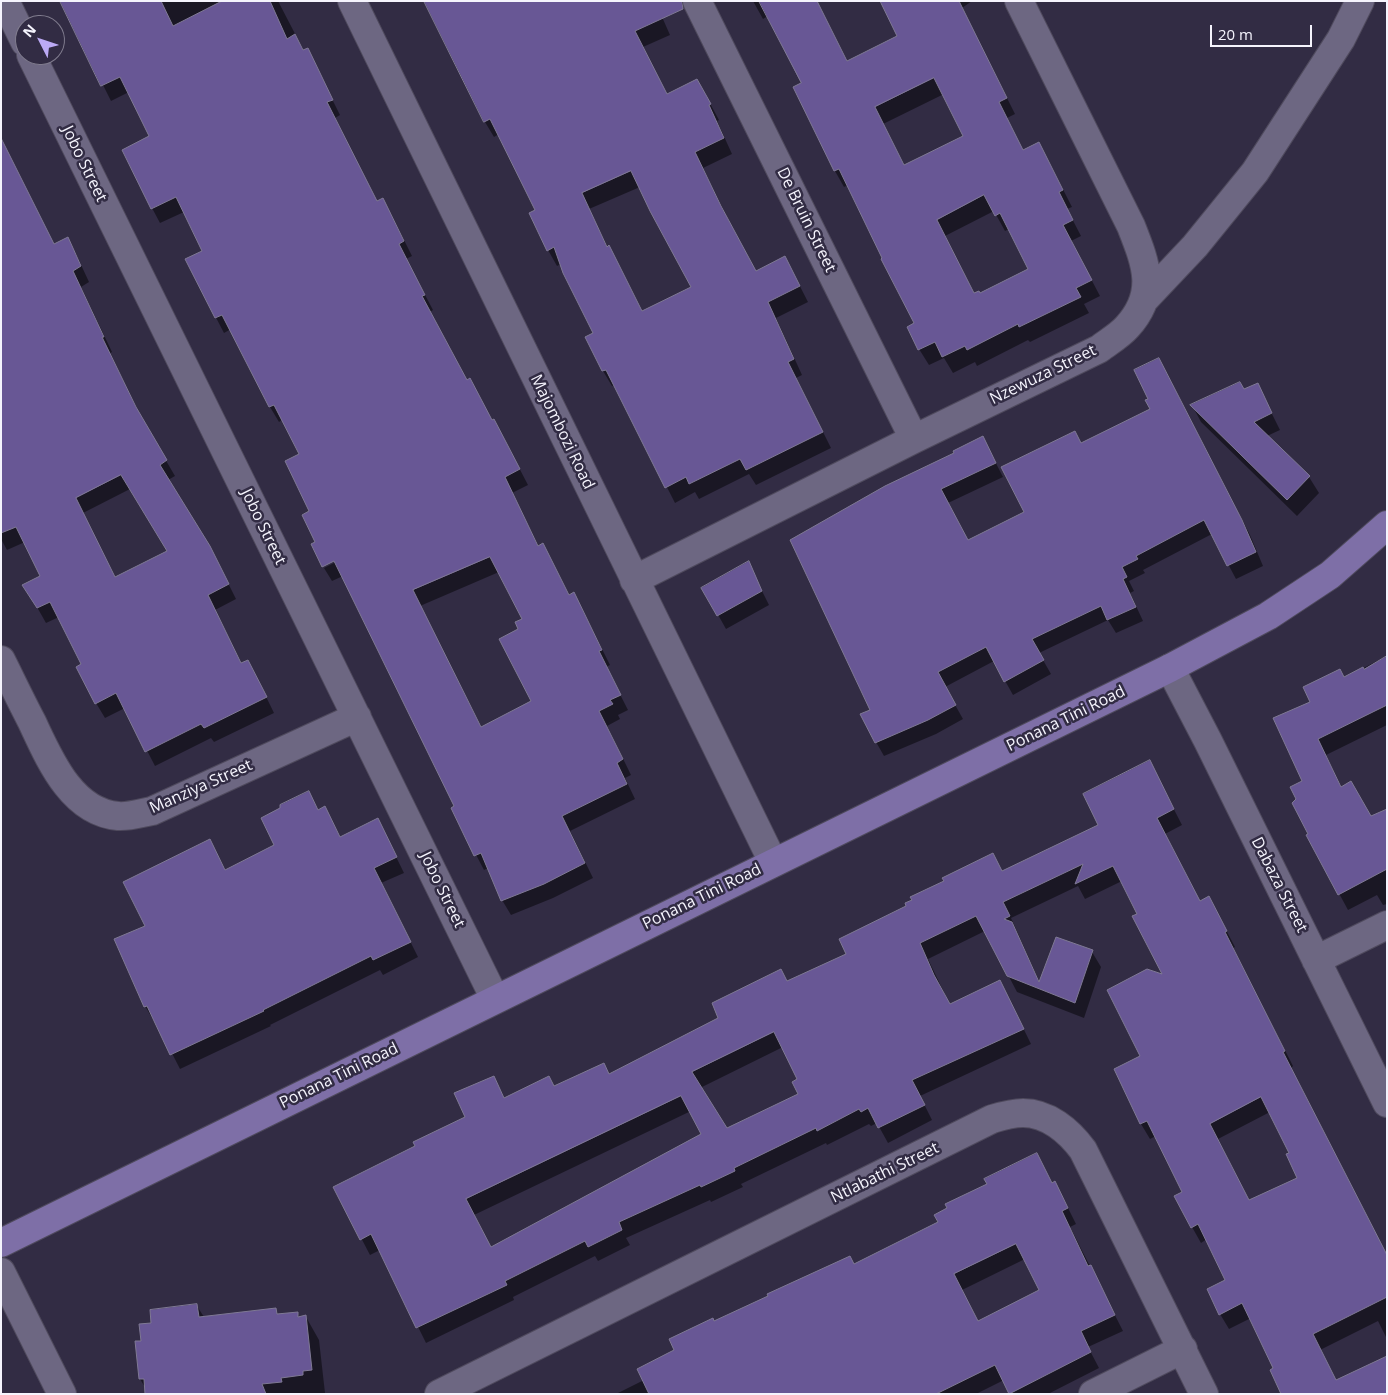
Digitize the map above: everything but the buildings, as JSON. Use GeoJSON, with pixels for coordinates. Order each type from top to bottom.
{"type":"FeatureCollection","features":[{"type":"Feature","properties":{"kind":"street"},"geometry":{"type":"LineString","coordinates":[[5,1],[15,22]]}},
{"type":"Feature","properties":{"kind":"street","name":"Majombozi Road"},"geometry":{"type":"LineString","coordinates":[[352,1],[634,580],[774,862]]}},
{"type":"Feature","properties":{"kind":"street","name":"De Bruin Street"},"geometry":{"type":"LineString","coordinates":[[697,1],[914,439]]}},
{"type":"Feature","properties":{"kind":"street","name":"Nzewuza Street"},"geometry":{"type":"LineString","coordinates":[[634,580],[914,439],[1099,349],[1126,329],[1137,314],[1144,300],[1147,287],[1142,254],[1131,226],[1018,1]]}},
{"type":"Feature","properties":{"kind":"street"},"geometry":{"type":"LineString","coordinates":[[1144,300],[1195,246],[1255,172],[1341,39],[1360,1]]}},
{"type":"Feature","properties":{"kind":"street","name":"Jobo Street"},"geometry":{"type":"LineString","coordinates":[[36,65],[495,999]]}},
{"type":"Feature","properties":{"kind":"street","name":"Ponana Tini Road"},"geometry":{"type":"LineString","coordinates":[[1,1243],[1170,668],[1268,616],[1330,575],[1387,525]]}},
{"type":"Feature","properties":{"kind":"street","name":"Manziya Street"},"geometry":{"type":"LineString","coordinates":[[1,660],[53,765],[66,785],[80,799],[96,810],[118,816],[152,811],[357,717]]}},
{"type":"Feature","properties":{"kind":"street","name":"Dabaza Street"},"geometry":{"type":"LineString","coordinates":[[1170,668],[1387,1103]]}},
{"type":"Feature","properties":{"kind":"street"},"geometry":{"type":"LineString","coordinates":[[1316,960],[1387,925]]}},
{"type":"Feature","properties":{"kind":"street","name":"Ntlabathi Street"},"geometry":{"type":"LineString","coordinates":[[439,1394],[992,1119],[1009,1114],[1024,1113],[1045,1118],[1061,1126],[1073,1136],[1083,1150],[1204,1394]]}},
{"type":"Feature","properties":{"kind":"street"},"geometry":{"type":"LineString","coordinates":[[1,1272],[62,1394]]}},
{"type":"Feature","properties":{"kind":"street"},"geometry":{"type":"LineString","coordinates":[[1093,1394],[1183,1349]]}}]}
